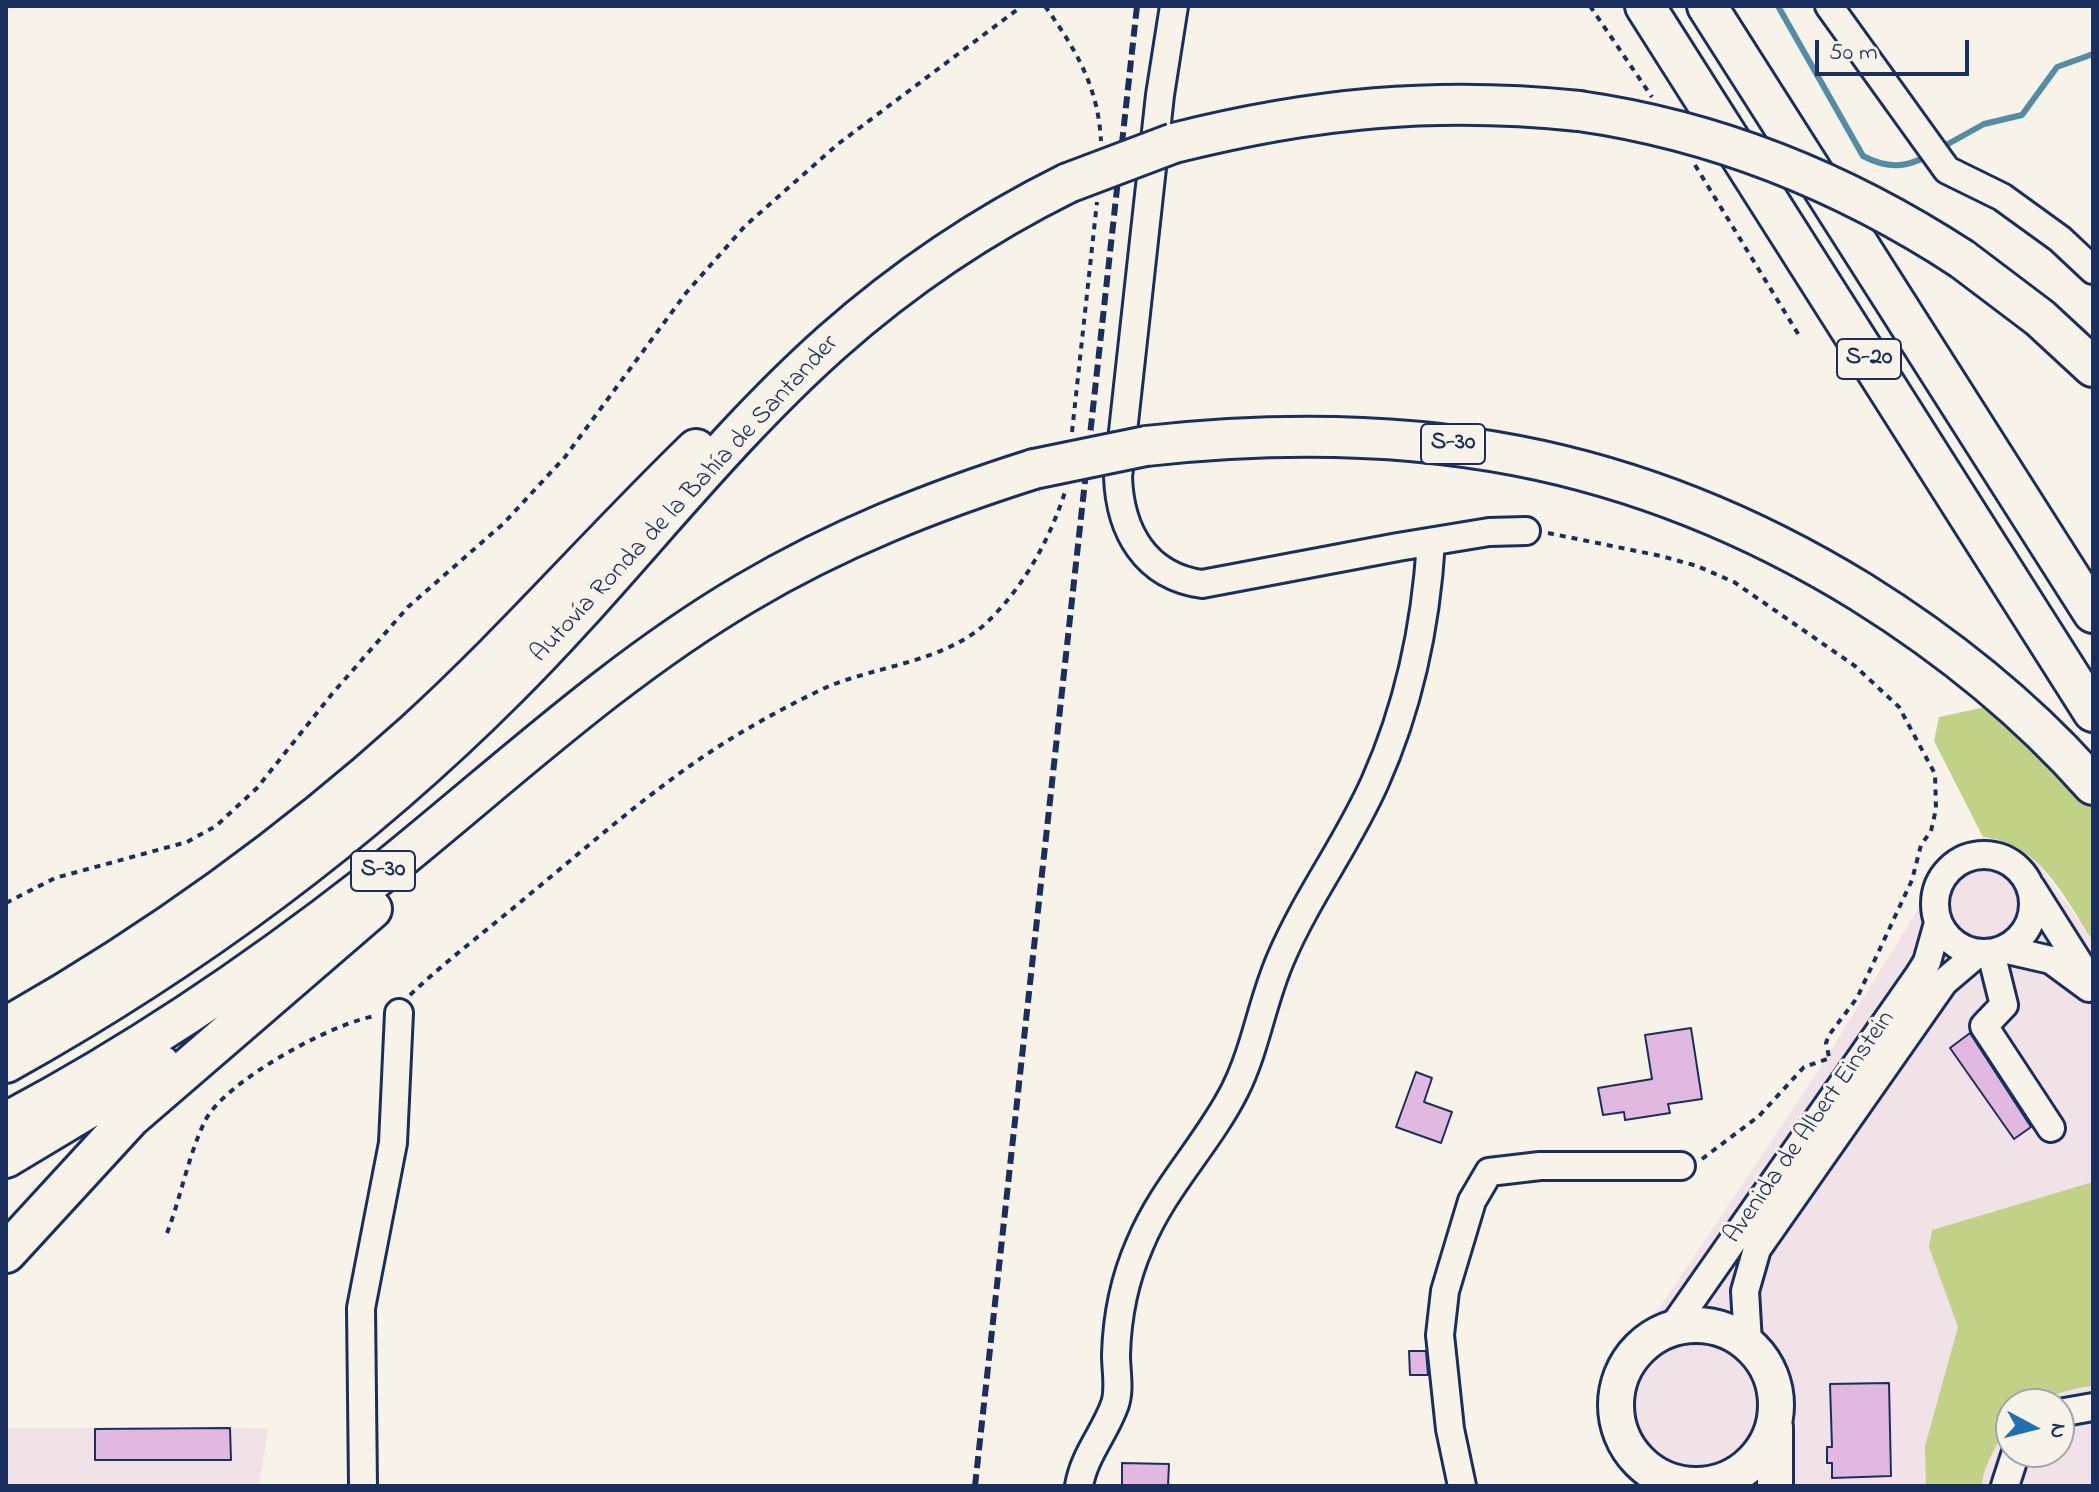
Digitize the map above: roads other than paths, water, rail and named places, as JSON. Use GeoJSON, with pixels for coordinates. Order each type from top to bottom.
{"type":"FeatureCollection","features":[{"type":"Feature","properties":{"kind":"highway","name":"S-20"},"geometry":{"type":"LineString","coordinates":[[1645,6],[2093,712]]}},
{"type":"Feature","properties":{"kind":"highway","name":"S-20"},"geometry":{"type":"LineString","coordinates":[[1707,6],[2093,613]]}},
{"type":"Feature","properties":{"kind":"highway","name":"Autovía Ronda de la Bahía de Santander"},"geometry":{"type":"LineString","coordinates":[[6,1063],[94,1012],[214,933],[391,796],[543,652],[820,353],[912,278],[1000,220],[1083,191],[1174,143],[1300,115],[1392,105],[1470,103],[1579,111],[1666,127],[1770,158],[1863,200],[1962,259],[2040,318],[2093,367]]}},
{"type":"Feature","properties":{"kind":"highway"},"geometry":{"type":"LineString","coordinates":[[6,1027],[84,981],[231,883],[341,796],[414,732],[787,362],[886,285],[935,254],[1000,220]]}},
{"type":"Feature","properties":{"kind":"highway","name":"S-30"},"geometry":{"type":"LineString","coordinates":[[6,1122],[110,1064],[243,977],[369,883],[614,683],[743,594],[882,523],[1034,469],[1146,446],[1277,436],[1396,438],[1499,451],[1600,474],[1653,490],[1701,509],[1798,556],[1903,619],[1993,688],[2093,785]]}},
{"type":"Feature","properties":{"kind":"highway"},"geometry":{"type":"LineString","coordinates":[[6,1253],[131,1117],[743,594]]}},
{"type":"Feature","properties":{"kind":"highway"},"geometry":{"type":"LineString","coordinates":[[6,998],[85,962],[231,883]]}},
{"type":"Feature","properties":{"kind":"highway"},"geometry":{"type":"LineString","coordinates":[[6,1158],[97,1106],[203,1037],[362,918]]}},
{"type":"Feature","properties":{"kind":"main road"},"geometry":{"type":"LineString","coordinates":[[1775,1419],[1768,1439],[1740,1472],[1719,1482],[1678,1484],[1640,1461],[1622,1436],[1617,1417],[1622,1378],[1631,1359],[1647,1342],[1672,1328],[1708,1326],[1748,1343],[1772,1380],[1775,1419],[1775,1486]]}},
{"type":"Feature","properties":{"kind":"street"},"geometry":{"type":"LineString","coordinates":[[1174,6],[1160,95],[1118,477],[1119,505],[1125,526],[1139,549],[1170,576],[1202,584],[1489,532],[1526,531]]}},
{"type":"Feature","properties":{"kind":"street"},"geometry":{"type":"LineString","coordinates":[[1829,6],[1924,143],[1947,170],[2002,197],[2060,239],[2093,270]]}},
{"type":"Feature","properties":{"kind":"street"},"geometry":{"type":"LineString","coordinates":[[1079,1486],[1087,1455],[1098,1439],[1116,1399],[1120,1319],[1127,1277],[1141,1241],[1182,1166],[1217,1121],[1235,1088],[1255,1040],[1281,958],[1375,784],[1403,705],[1423,627],[1431,542]]}},
{"type":"Feature","properties":{"kind":"street"},"geometry":{"type":"LineString","coordinates":[[2093,985],[2014,864],[1990,855],[1965,858],[1944,874],[1935,900],[1938,923],[1948,938],[1991,952],[2051,960],[2093,992]]}},
{"type":"Feature","properties":{"kind":"street"},"geometry":{"type":"LineString","coordinates":[[1991,952],[2014,943],[2029,924],[2033,910],[2029,884]]}},
{"type":"Feature","properties":{"kind":"street","name":"Avenida de Albert Einstein"},"geometry":{"type":"LineString","coordinates":[[1672,1328],[1839,1065],[1927,962],[1938,923]]}},
{"type":"Feature","properties":{"kind":"street"},"geometry":{"type":"LineString","coordinates":[[1991,952],[2004,1005],[1984,1026],[2051,1128]]}},
{"type":"Feature","properties":{"kind":"street","name":"Avenida de Albert Einstein"},"geometry":{"type":"LineString","coordinates":[[1748,1343],[1745,1291],[1757,1249],[1944,982],[1991,952]]}},
{"type":"Feature","properties":{"kind":"street"},"geometry":{"type":"LineString","coordinates":[[363,1486],[361,1308],[393,1143],[399,1013]]}},
{"type":"Feature","properties":{"kind":"street"},"geometry":{"type":"LineString","coordinates":[[1462,1486],[1450,1429],[1440,1335],[1445,1291],[1472,1201],[1489,1172],[1540,1166],[1681,1166]]}},
{"type":"Feature","properties":{"kind":"waterway"},"geometry":{"type":"LineString","coordinates":[[1778,6],[1863,156],[1896,165],[1930,155]]}},
{"type":"Feature","properties":{"kind":"waterway"},"geometry":{"type":"LineString","coordinates":[[1939,149],[1984,124],[2022,115],[2057,67],[2093,54]]}},
{"type":"Feature","properties":{"kind":"railway"},"geometry":{"type":"LineString","coordinates":[[975,1486],[1137,6]]}}]}
